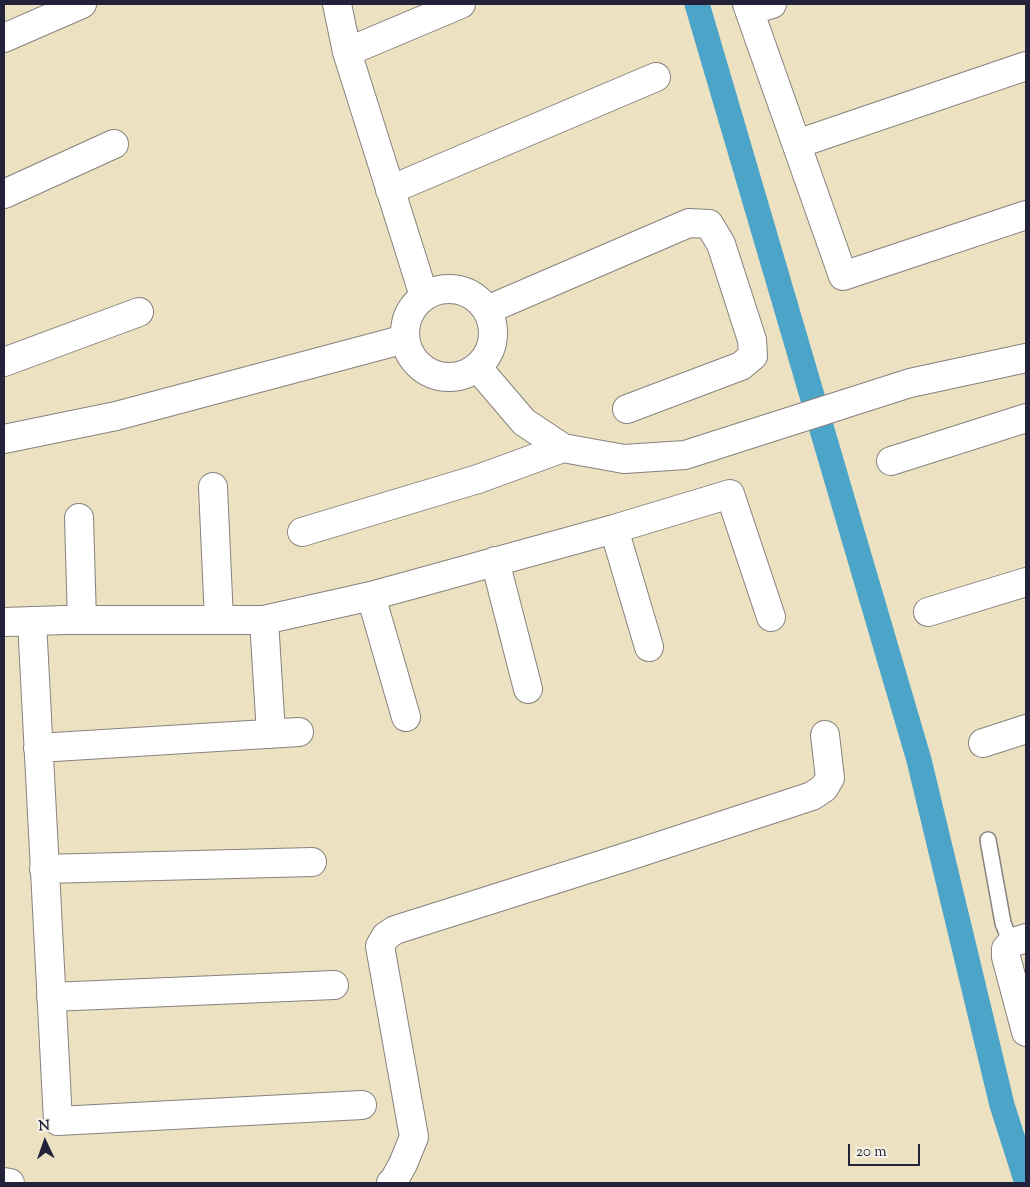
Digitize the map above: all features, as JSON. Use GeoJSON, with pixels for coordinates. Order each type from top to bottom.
{"type":"FeatureCollection","features":[{"type":"Feature","properties":{"kind":"street"},"geometry":{"type":"LineString","coordinates":[[4,38],[82,4]]}},
{"type":"Feature","properties":{"kind":"street"},"geometry":{"type":"LineString","coordinates":[[337,4],[347,52],[424,296]]}},
{"type":"Feature","properties":{"kind":"street"},"geometry":{"type":"LineString","coordinates":[[347,52],[461,4]]}},
{"type":"Feature","properties":{"kind":"street"},"geometry":{"type":"LineString","coordinates":[[756,6],[797,144],[843,276],[1026,215]]}},
{"type":"Feature","properties":{"kind":"street"},"geometry":{"type":"LineString","coordinates":[[797,144],[1026,66]]}},
{"type":"Feature","properties":{"kind":"street"},"geometry":{"type":"LineString","coordinates":[[390,190],[656,76]]}},
{"type":"Feature","properties":{"kind":"street"},"geometry":{"type":"LineString","coordinates":[[4,194],[114,144]]}},
{"type":"Feature","properties":{"kind":"street"},"geometry":{"type":"LineString","coordinates":[[487,310],[689,223],[709,224],[724,253],[752,340],[752,356],[741,366],[627,409]]}},
{"type":"Feature","properties":{"kind":"street"},"geometry":{"type":"LineString","coordinates":[[447,289],[458,290],[480,300],[492,321],[494,332],[492,344],[483,361],[477,367],[460,375],[448,377],[424,369],[415,361],[405,339],[405,327],[408,315],[424,296],[435,291],[447,289]]}},
{"type":"Feature","properties":{"kind":"street"},"geometry":{"type":"LineString","coordinates":[[4,362],[140,312]]}},
{"type":"Feature","properties":{"kind":"street"},"geometry":{"type":"LineString","coordinates":[[4,439],[116,416],[405,339]]}},
{"type":"Feature","properties":{"kind":"street"},"geometry":{"type":"LineString","coordinates":[[477,367],[524,422],[563,448],[624,460],[685,455],[910,383],[1026,358]]}},
{"type":"Feature","properties":{"kind":"street"},"geometry":{"type":"LineString","coordinates":[[891,461],[1026,418]]}},
{"type":"Feature","properties":{"kind":"street"},"geometry":{"type":"LineString","coordinates":[[302,532],[478,479],[563,448]]}},
{"type":"Feature","properties":{"kind":"street"},"geometry":{"type":"LineString","coordinates":[[213,487],[219,620]]}},
{"type":"Feature","properties":{"kind":"street"},"geometry":{"type":"LineString","coordinates":[[4,622],[264,620],[370,596],[730,494],[771,617]]}},
{"type":"Feature","properties":{"kind":"street"},"geometry":{"type":"LineString","coordinates":[[79,518],[82,620]]}},
{"type":"Feature","properties":{"kind":"street"},"geometry":{"type":"LineString","coordinates":[[614,528],[649,647]]}},
{"type":"Feature","properties":{"kind":"street"},"geometry":{"type":"LineString","coordinates":[[494,562],[528,689]]}},
{"type":"Feature","properties":{"kind":"street"},"geometry":{"type":"LineString","coordinates":[[928,612],[1026,582]]}},
{"type":"Feature","properties":{"kind":"street"},"geometry":{"type":"LineString","coordinates":[[370,596],[406,718]]}},
{"type":"Feature","properties":{"kind":"street"},"geometry":{"type":"LineString","coordinates":[[264,620],[271,734]]}},
{"type":"Feature","properties":{"kind":"street"},"geometry":{"type":"LineString","coordinates":[[32,621],[58,1121],[362,1105]]}},
{"type":"Feature","properties":{"kind":"street"},"geometry":{"type":"LineString","coordinates":[[983,743],[1026,730]]}},
{"type":"Feature","properties":{"kind":"street"},"geometry":{"type":"LineString","coordinates":[[38,748],[299,732]]}},
{"type":"Feature","properties":{"kind":"street"},"geometry":{"type":"LineString","coordinates":[[390,1183],[393,1182],[403,1164],[414,1137],[380,946],[386,936],[395,930],[812,796],[824,788],[830,778],[825,735]]}},
{"type":"Feature","properties":{"kind":"street"},"geometry":{"type":"LineString","coordinates":[[44,869],[312,862]]}},
{"type":"Feature","properties":{"kind":"street"},"geometry":{"type":"LineString","coordinates":[[1019,940],[1006,949],[1006,957],[1026,1032]]}},
{"type":"Feature","properties":{"kind":"street"},"geometry":{"type":"LineString","coordinates":[[51,997],[334,984]]}},
{"type":"Feature","properties":{"kind":"street"},"geometry":{"type":"LineString","coordinates":[[4,1182],[10,1183]]}},
{"type":"Feature","properties":{"kind":"lane"},"geometry":{"type":"LineString","coordinates":[[988,840],[1003,923],[1019,940]]}},
{"type":"Feature","properties":{"kind":"waterway"},"geometry":{"type":"LineString","coordinates":[[697,4],[919,760],[1002,1105],[1026,1180]]}}]}
